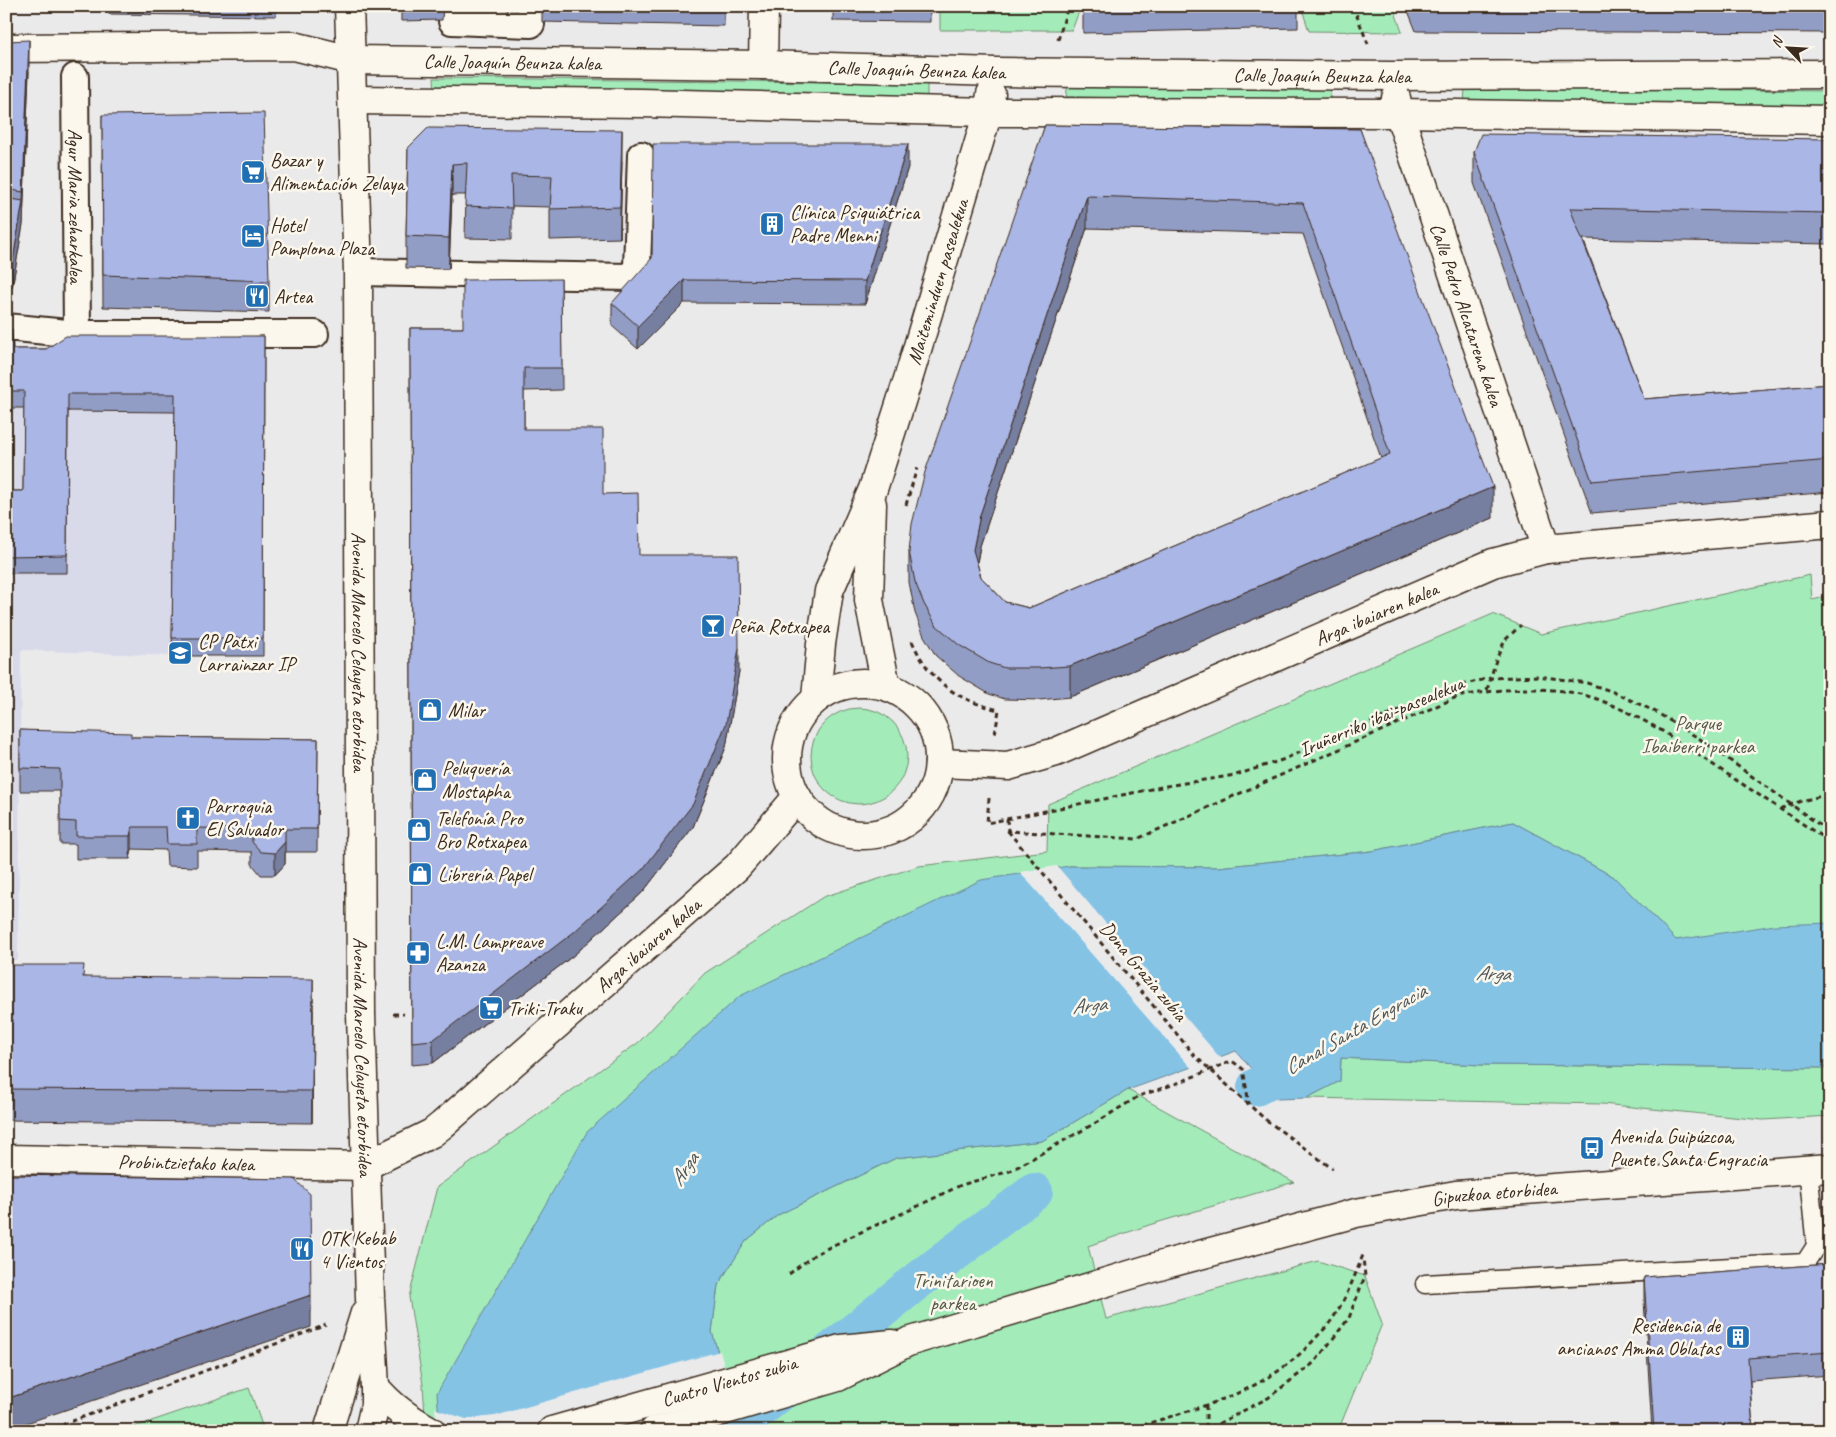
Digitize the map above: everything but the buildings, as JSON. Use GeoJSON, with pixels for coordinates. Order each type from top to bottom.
{"type":"FeatureCollection","features":[{"type":"Feature","properties":{"kind":"street","name":"Avenida Marcelo Celayeta etorbidea"},"geometry":{"type":"LineString","coordinates":[[349,6],[358,272],[360,975],[370,1298],[376,1387],[376,1405],[369,1431]]}},
{"type":"Feature","properties":{"kind":"street"},"geometry":{"type":"LineString","coordinates":[[452,6],[452,21],[530,24],[531,6]]}},
{"type":"Feature","properties":{"kind":"street"},"geometry":{"type":"LineString","coordinates":[[763,65],[764,6]]}},
{"type":"Feature","properties":{"kind":"street","name":"Calle Joaquín Beunza kalea"},"geometry":{"type":"LineString","coordinates":[[6,48],[294,46],[351,60],[763,65],[996,72],[1392,76],[1830,74]]}},
{"type":"Feature","properties":{"kind":"street","name":"Maiteminduen pasealekua"},"geometry":{"type":"LineString","coordinates":[[816,698],[821,644],[829,591],[873,489],[988,112],[996,72]]}},
{"type":"Feature","properties":{"kind":"street","name":"Calle Pedro Alcatarena kalea"},"geometry":{"type":"LineString","coordinates":[[1392,76],[1399,113],[1546,549]]}},
{"type":"Feature","properties":{"kind":"street","name":"Agur Maria zeharkalea"},"geometry":{"type":"LineString","coordinates":[[75,77],[77,334]]}},
{"type":"Feature","properties":{"kind":"street","name":"Calle Joaquín Beunza kalea"},"geometry":{"type":"LineString","coordinates":[[353,100],[988,112],[1399,113],[1830,120]]}},
{"type":"Feature","properties":{"kind":"street"},"geometry":{"type":"LineString","coordinates":[[358,272],[630,277],[637,267],[641,155]]}},
{"type":"Feature","properties":{"kind":"street"},"geometry":{"type":"LineString","coordinates":[[6,327],[77,334],[315,334]]}},
{"type":"Feature","properties":{"kind":"street","name":"Maiteminduen pasealekua"},"geometry":{"type":"LineString","coordinates":[[873,489],[869,600],[886,686]]}},
{"type":"Feature","properties":{"kind":"street","name":"Arga ibaiaren kalea"},"geometry":{"type":"LineString","coordinates":[[939,763],[1008,766],[1056,752],[1493,563],[1546,549],[1830,524]]}},
{"type":"Feature","properties":{"kind":"street"},"geometry":{"type":"LineString","coordinates":[[862,682],[886,686],[908,697],[926,715],[937,738],[939,763],[934,787],[921,808],[903,824],[880,833],[856,835],[832,829],[812,816],[797,796],[788,776],[787,754],[791,733],[801,714],[816,698],[838,686],[862,682]]}},
{"type":"Feature","properties":{"kind":"street","name":"Arga ibaiaren kalea"},"geometry":{"type":"LineString","coordinates":[[365,1166],[432,1133],[442,1125],[737,867],[797,796]]}},
{"type":"Feature","properties":{"kind":"street","name":"Probintzietako kalea"},"geometry":{"type":"LineString","coordinates":[[6,1159],[365,1166]]}},
{"type":"Feature","properties":{"kind":"street","name":"Gipuzkoa etorbidea"},"geometry":{"type":"LineString","coordinates":[[1166,1264],[1356,1213],[1456,1195],[1819,1169]]}},
{"type":"Feature","properties":{"kind":"street","name":"Cuatro Vientos zubia"},"geometry":{"type":"LineString","coordinates":[[654,1431],[838,1377],[908,1342],[1166,1264]]}},
{"type":"Feature","properties":{"kind":"street","name":"Avenida Marcelo Celayeta etorbidea"},"geometry":{"type":"LineString","coordinates":[[328,1431],[370,1298]]}},
{"type":"Feature","properties":{"kind":"street","name":"Cuatro Vientos zubia"},"geometry":{"type":"LineString","coordinates":[[552,1431],[841,1349],[908,1342]]}},
{"type":"Feature","properties":{"kind":"street"},"geometry":{"type":"LineString","coordinates":[[376,1387],[390,1404],[431,1431]]}},
{"type":"Feature","properties":{"kind":"lane"},"geometry":{"type":"LineString","coordinates":[[1424,1284],[1805,1263],[1816,1246],[1819,1169]]}},
{"type":"Feature","properties":{"kind":"path"},"geometry":{"type":"LineString","coordinates":[[1064,20],[1068,6]]}},
{"type":"Feature","properties":{"kind":"path"},"geometry":{"type":"LineString","coordinates":[[1353,6],[1369,47]]}},
{"type":"Feature","properties":{"kind":"path"},"geometry":{"type":"LineString","coordinates":[[1487,690],[1496,660],[1505,640],[1521,625]]}},
{"type":"Feature","properties":{"kind":"path"},"geometry":{"type":"LineString","coordinates":[[911,638],[926,665],[957,696],[999,710],[995,739]]}},
{"type":"Feature","properties":{"kind":"path"},"geometry":{"type":"LineString","coordinates":[[987,824],[1166,786],[1236,775],[1282,760],[1456,686],[1491,678],[1513,676],[1551,677],[1587,683],[1611,691],[1654,710],[1700,739],[1821,826],[1830,829]]}},
{"type":"Feature","properties":{"kind":"path","name":"Iruñerriko ibai-pasealekua"},"geometry":{"type":"LineString","coordinates":[[1008,831],[1137,839],[1457,696],[1487,690],[1534,688],[1596,698],[1631,713],[1659,729],[1830,842]]}},
{"type":"Feature","properties":{"kind":"path"},"geometry":{"type":"LineString","coordinates":[[1780,810],[1830,794]]}},
{"type":"Feature","properties":{"kind":"path"},"geometry":{"type":"LineString","coordinates":[[1007,819],[1008,831]]}},
{"type":"Feature","properties":{"kind":"path","name":"Dona Grazia zubia"},"geometry":{"type":"LineString","coordinates":[[1008,831],[1195,1056],[1266,1120],[1333,1169]]}},
{"type":"Feature","properties":{"kind":"path"},"geometry":{"type":"LineString","coordinates":[[789,1274],[814,1255],[850,1237],[961,1185],[1010,1170],[1097,1122],[1139,1096],[1175,1084],[1232,1060],[1243,1069],[1249,1104]]}},
{"type":"Feature","properties":{"kind":"path"},"geometry":{"type":"LineString","coordinates":[[1126,1431],[1235,1396],[1262,1382],[1283,1368],[1307,1348],[1331,1322],[1347,1293],[1362,1255],[1365,1276],[1349,1318],[1315,1362],[1268,1398],[1202,1431]]}},
{"type":"Feature","properties":{"kind":"path"},"geometry":{"type":"LineString","coordinates":[[46,1431],[327,1324]]}},
{"type":"Feature","properties":{"kind":"path"},"geometry":{"type":"LineString","coordinates":[[1206,1405],[1206,1430]]}},
{"type":"Feature","properties":{"kind":"shaded area","name":"CP Patxi Larrainzar IP"},"geometry":{"type":"Polygon","coordinates":[[[6,346],[13,366],[264,354],[263,656],[172,656],[21,650],[18,960],[6,960],[6,346]]]}},
{"type":"Feature","properties":{"kind":"green space"},"geometry":{"type":"Polygon","coordinates":[[[940,6],[1081,6],[1072,30],[940,30],[940,6]]]}},
{"type":"Feature","properties":{"kind":"green space"},"geometry":{"type":"Polygon","coordinates":[[[1301,6],[1393,6],[1402,32],[1309,31],[1301,6]]]}},
{"type":"Feature","properties":{"kind":"green space"},"geometry":{"type":"Polygon","coordinates":[[[434,78],[927,83],[927,96],[435,91],[434,78]]]}},
{"type":"Feature","properties":{"kind":"green space"},"geometry":{"type":"Polygon","coordinates":[[[1068,82],[1329,88],[1331,101],[1066,97],[1068,82]]]}},
{"type":"Feature","properties":{"kind":"green space"},"geometry":{"type":"Polygon","coordinates":[[[1465,87],[1830,91],[1830,106],[1464,104],[1465,87]]]}},
{"type":"Feature","properties":{"kind":"green space","name":"Parque Ibaiberri parkea"},"geometry":{"type":"Polygon","coordinates":[[[1810,575],[1812,600],[1830,596],[1830,929],[1676,940],[1614,877],[1513,822],[1372,851],[1218,867],[1069,866],[440,1431],[426,1431],[423,1385],[409,1297],[437,1187],[639,1042],[705,973],[823,897],[919,866],[1047,851],[1048,804],[1493,614],[1541,634],[1810,575]]]}},
{"type":"Feature","properties":{"kind":"green space"},"geometry":{"type":"Polygon","coordinates":[[[859,708],[878,711],[893,722],[904,737],[907,756],[904,775],[893,790],[878,801],[859,804],[840,801],[825,790],[814,775],[811,756],[814,737],[825,722],[840,711],[859,708]]]}},
{"type":"Feature","properties":{"kind":"green space"},"geometry":{"type":"Polygon","coordinates":[[[1341,1058],[1482,1065],[1830,1068],[1830,1116],[1763,1120],[1602,1104],[1307,1098],[1340,1081],[1341,1058]]]}},
{"type":"Feature","properties":{"kind":"green space","name":"Trinitarioen parkea"},"geometry":{"type":"Polygon","coordinates":[[[1128,1090],[1294,1182],[1149,1225],[1088,1246],[1106,1319],[1318,1261],[1365,1276],[1382,1324],[1338,1431],[741,1431],[712,1332],[718,1285],[746,1241],[778,1215],[896,1158],[1042,1141],[1128,1090]]]}},
{"type":"Feature","properties":{"kind":"green space"},"geometry":{"type":"Polygon","coordinates":[[[249,1388],[264,1431],[122,1431],[249,1388]]]}},
{"type":"Feature","properties":{"kind":"water","name":"Arga"},"geometry":{"type":"Polygon","coordinates":[[[1513,822],[1614,877],[1676,940],[1775,925],[1830,923],[1830,1068],[1482,1065],[1341,1058],[1340,1081],[1307,1098],[1277,1099],[1236,1051],[1128,1090],[1042,1141],[896,1158],[778,1215],[746,1241],[718,1285],[712,1332],[741,1431],[440,1431],[437,1393],[587,1132],[740,996],[981,880],[1069,866],[1218,867],[1372,851],[1513,822]]]}},
{"type":"Feature","properties":{"kind":"pier"},"geometry":{"type":"Polygon","coordinates":[[[1057,866],[1221,1059],[1192,1069],[1020,872],[1057,866]]]}},
{"type":"Feature","properties":{"kind":"pier"},"geometry":{"type":"Polygon","coordinates":[[[720,1351],[742,1425],[723,1431],[437,1431],[435,1408],[466,1419],[495,1416],[720,1351]]]}},
{"type":"Feature","properties":{"kind":"waterway","name":"Canal Santa Engracia"},"geometry":{"type":"LineString","coordinates":[[1256,1087],[1309,1057]]}},
{"type":"Feature","properties":{"kind":"waterway","name":"Canal Santa Engracia"},"geometry":{"type":"LineString","coordinates":[[733,1431],[907,1289],[1034,1192]]}},
{"type":"Feature","properties":{"kind":"place","name":"Bazar y Alimentación Zelaya"},"geometry":{"type":"Point","coordinates":[253,172]}},
{"type":"Feature","properties":{"kind":"place","name":"Clínica Psiquiátrica Padre Menni"},"geometry":{"type":"Point","coordinates":[772,224]}},
{"type":"Feature","properties":{"kind":"place","name":"Hotel Pamplona Plaza"},"geometry":{"type":"Point","coordinates":[253,236]}},
{"type":"Feature","properties":{"kind":"place","name":"Artea"},"geometry":{"type":"Point","coordinates":[257,296]}},
{"type":"Feature","properties":{"kind":"place","name":"Peña Rotxapea"},"geometry":{"type":"Point","coordinates":[713,626]}},
{"type":"Feature","properties":{"kind":"place","name":"CP Patxi Larrainzar IP"},"geometry":{"type":"Point","coordinates":[180,653]}},
{"type":"Feature","properties":{"kind":"place","name":"Milar"},"geometry":{"type":"Point","coordinates":[430,710]}},
{"type":"Feature","properties":{"kind":"place","name":"Peluquería Mostapha"},"geometry":{"type":"Point","coordinates":[425,780]}},
{"type":"Feature","properties":{"kind":"place","name":"Parroquia El Salvador"},"geometry":{"type":"Point","coordinates":[188,818]}},
{"type":"Feature","properties":{"kind":"place","name":"Telefonía Pro Bro Rotxapea"},"geometry":{"type":"Point","coordinates":[419,830]}},
{"type":"Feature","properties":{"kind":"place","name":"Librería Papel"},"geometry":{"type":"Point","coordinates":[420,874]}},
{"type":"Feature","properties":{"kind":"place","name":"L.M. Lampreave Azanza"},"geometry":{"type":"Point","coordinates":[418,953]}},
{"type":"Feature","properties":{"kind":"place","name":"Triki-Traku"},"geometry":{"type":"Point","coordinates":[491,1008]}},
{"type":"Feature","properties":{"kind":"place","name":"Avenida Guipúzcoa, Puente Santa Engracia"},"geometry":{"type":"Point","coordinates":[1592,1148]}},
{"type":"Feature","properties":{"kind":"place","name":"OTK Kebab 4 Vientos"},"geometry":{"type":"Point","coordinates":[302,1249]}},
{"type":"Feature","properties":{"kind":"place","name":"Residencia de ancianos Amma Oblatas"},"geometry":{"type":"Point","coordinates":[1738,1337]}}]}
